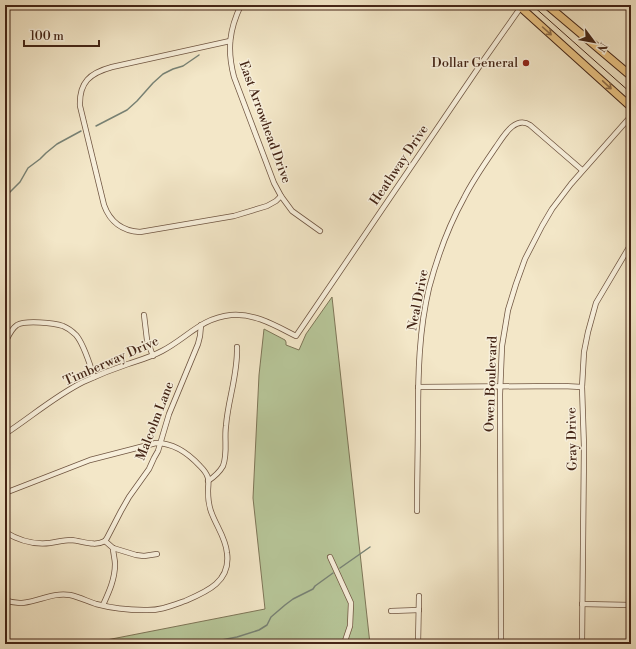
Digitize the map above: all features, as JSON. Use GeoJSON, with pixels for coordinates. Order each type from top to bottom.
{"type":"FeatureCollection","features":[{"type":"Feature","properties":{"kind":"main road"},"geometry":{"type":"LineString","coordinates":[[547,5],[631,76]]}},
{"type":"Feature","properties":{"kind":"main road"},"geometry":{"type":"LineString","coordinates":[[519,6],[631,107]]}},
{"type":"Feature","properties":{"kind":"street","name":"East Arrowhead Drive"},"geometry":{"type":"LineString","coordinates":[[241,5],[234,22],[230,41],[230,59],[234,77],[274,183],[281,196],[292,211],[320,231]]}},
{"type":"Feature","properties":{"kind":"street","name":"Heathway Drive"},"geometry":{"type":"LineString","coordinates":[[296,336],[519,6]]}},
{"type":"Feature","properties":{"kind":"street"},"geometry":{"type":"LineString","coordinates":[[230,41],[112,67],[98,71],[88,80],[82,89],[80,106],[104,205],[109,216],[116,224],[129,231],[140,232],[234,216],[267,206],[281,196]]}},
{"type":"Feature","properties":{"kind":"street","name":"Owen Boulevard"},"geometry":{"type":"LineString","coordinates":[[501,644],[500,386],[502,346],[506,321],[525,258],[552,209],[582,170],[631,116]]}},
{"type":"Feature","properties":{"kind":"street","name":"Neal Drive"},"geometry":{"type":"LineString","coordinates":[[417,511],[418,372],[425,306],[429,288],[446,236],[463,199],[485,163],[516,123],[524,122],[530,125],[582,170]]}},
{"type":"Feature","properties":{"kind":"street","name":"Gray Drive"},"geometry":{"type":"LineString","coordinates":[[582,644],[584,447],[582,387],[584,352],[596,303],[631,244]]}},
{"type":"Feature","properties":{"kind":"street"},"geometry":{"type":"LineString","coordinates":[[144,315],[147,340],[153,356]]}},
{"type":"Feature","properties":{"kind":"street","name":"Timberway Drive"},"geometry":{"type":"LineString","coordinates":[[5,434],[62,394],[94,377],[153,356],[174,345],[201,324],[209,321],[228,316],[248,316],[263,320],[296,336]]}},
{"type":"Feature","properties":{"kind":"street"},"geometry":{"type":"LineString","coordinates":[[5,343],[13,329],[22,323],[42,323],[62,326],[74,333],[80,342],[94,377]]}},
{"type":"Feature","properties":{"kind":"street","name":"Malcolm Lane"},"geometry":{"type":"LineString","coordinates":[[105,541],[129,497],[149,470],[158,450],[169,414],[198,344],[201,324]]}},
{"type":"Feature","properties":{"kind":"street"},"geometry":{"type":"LineString","coordinates":[[208,481],[220,471],[225,458],[227,413],[237,366],[237,347]]}},
{"type":"Feature","properties":{"kind":"street"},"geometry":{"type":"LineString","coordinates":[[418,387],[582,387]]}},
{"type":"Feature","properties":{"kind":"street"},"geometry":{"type":"LineString","coordinates":[[5,493],[90,460],[156,443],[172,446],[190,456],[206,473],[208,478],[210,510],[226,545],[227,553],[227,566],[223,575],[210,589],[164,608],[144,610],[103,605],[66,595],[56,595],[18,604],[5,600]]}},
{"type":"Feature","properties":{"kind":"street"},"geometry":{"type":"LineString","coordinates":[[5,532],[36,544],[66,540],[97,544],[105,541],[113,548],[123,551],[144,556],[157,554]]}},
{"type":"Feature","properties":{"kind":"street"},"geometry":{"type":"LineString","coordinates":[[103,605],[115,573],[113,548]]}},
{"type":"Feature","properties":{"kind":"street"},"geometry":{"type":"LineString","coordinates":[[330,557],[351,603],[350,626],[344,644]]}},
{"type":"Feature","properties":{"kind":"street"},"geometry":{"type":"LineString","coordinates":[[418,644],[419,596]]}},
{"type":"Feature","properties":{"kind":"street"},"geometry":{"type":"LineString","coordinates":[[582,604],[631,605]]}},
{"type":"Feature","properties":{"kind":"street"},"geometry":{"type":"LineString","coordinates":[[391,611],[419,610]]}},
{"type":"Feature","properties":{"kind":"green space"},"geometry":{"type":"Polygon","coordinates":[[[332,297],[370,644],[86,644],[265,609],[253,498],[259,375],[264,329],[285,340],[286,345],[299,350],[306,334],[332,297]]]}},
{"type":"Feature","properties":{"kind":"waterway"},"geometry":{"type":"LineString","coordinates":[[96,126],[127,110],[163,74],[183,66],[199,55]]}},
{"type":"Feature","properties":{"kind":"waterway"},"geometry":{"type":"LineString","coordinates":[[5,197],[20,182],[28,168],[57,144],[81,131]]}},
{"type":"Feature","properties":{"kind":"waterway"},"geometry":{"type":"LineString","coordinates":[[340,568],[370,547]]}},
{"type":"Feature","properties":{"kind":"waterway"},"geometry":{"type":"LineString","coordinates":[[201,644],[237,637],[259,630],[267,625],[271,617],[285,605],[293,599],[313,589],[333,573]]}},
{"type":"Feature","properties":{"kind":"tram line"},"geometry":{"type":"LineString","coordinates":[[532,5],[631,93]]}},
{"type":"Feature","properties":{"kind":"place","name":"Dollar General"},"geometry":{"type":"Point","coordinates":[526,63]}}]}
